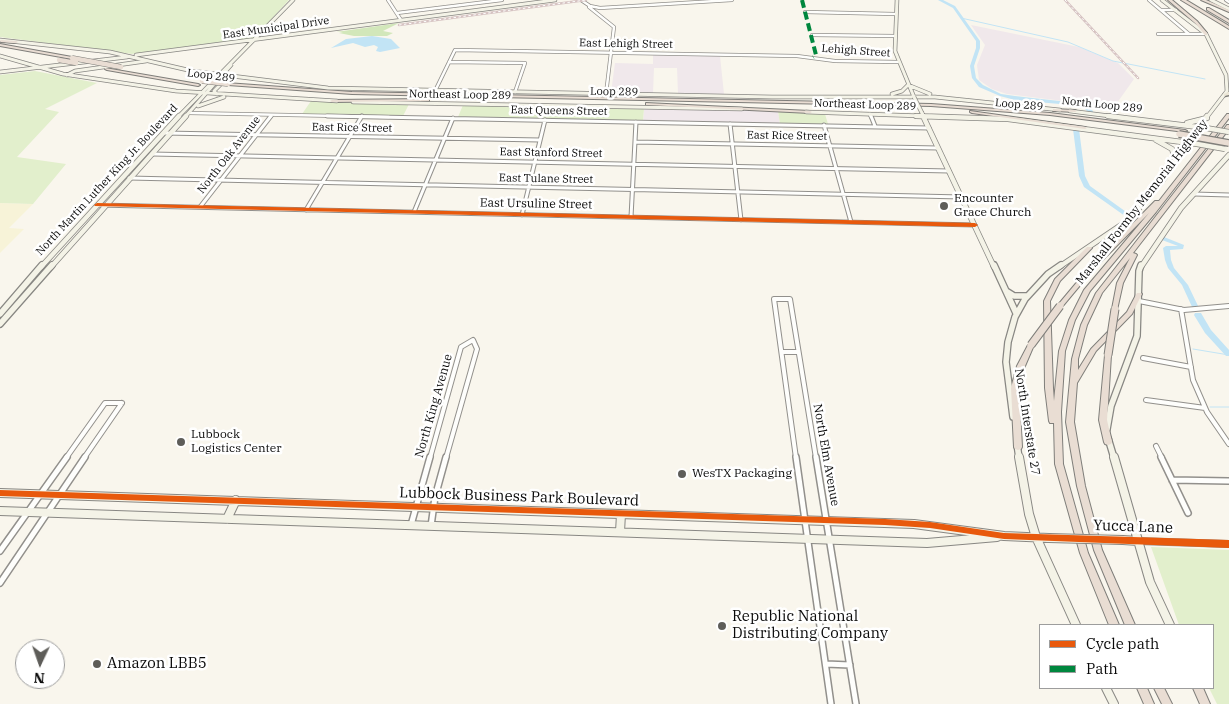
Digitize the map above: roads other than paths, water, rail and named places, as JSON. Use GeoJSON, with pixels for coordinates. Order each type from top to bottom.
{"type":"FeatureCollection","features":[{"type":"Feature","properties":{"kind":"highway"},"geometry":{"type":"LineString","coordinates":[[1170,0],[1198,24],[1206,34]]}},
{"type":"Feature","properties":{"kind":"highway"},"geometry":{"type":"LineString","coordinates":[[1183,0],[1229,28]]}},
{"type":"Feature","properties":{"kind":"highway"},"geometry":{"type":"LineString","coordinates":[[1192,0],[1229,22]]}},
{"type":"Feature","properties":{"kind":"highway"},"geometry":{"type":"LineString","coordinates":[[1204,0],[1229,10]]}},
{"type":"Feature","properties":{"kind":"highway"},"geometry":{"type":"LineString","coordinates":[[0,42],[16,42]]}},
{"type":"Feature","properties":{"kind":"highway","name":"Loop 289"},"geometry":{"type":"LineString","coordinates":[[0,42],[200,83]]}},
{"type":"Feature","properties":{"kind":"highway","name":"Loop 289"},"geometry":{"type":"LineString","coordinates":[[0,49],[107,69],[200,83],[323,96],[597,98],[950,106],[1073,116],[1229,139]]}},
{"type":"Feature","properties":{"kind":"highway"},"geometry":{"type":"LineString","coordinates":[[342,88],[496,98]]}},
{"type":"Feature","properties":{"kind":"highway"},"geometry":{"type":"LineString","coordinates":[[597,98],[772,97]]}},
{"type":"Feature","properties":{"kind":"highway"},"geometry":{"type":"LineString","coordinates":[[332,101],[496,98]]}},
{"type":"Feature","properties":{"kind":"highway","name":"Loop 289"},"geometry":{"type":"LineString","coordinates":[[496,98],[936,109],[1059,118],[1179,134],[1229,143]]}},
{"type":"Feature","properties":{"kind":"highway"},"geometry":{"type":"LineString","coordinates":[[610,102],[810,112]]}},
{"type":"Feature","properties":{"kind":"highway"},"geometry":{"type":"LineString","coordinates":[[950,106],[1075,111]]}},
{"type":"Feature","properties":{"kind":"highway"},"geometry":{"type":"LineString","coordinates":[[936,109],[984,113],[1085,128]]}},
{"type":"Feature","properties":{"kind":"highway"},"geometry":{"type":"LineString","coordinates":[[1218,127],[1229,110]]}},
{"type":"Feature","properties":{"kind":"highway","name":"Marshall Formby Memorial Highway"},"geometry":{"type":"LineString","coordinates":[[1114,624],[1084,553],[1059,464],[1057,412],[1060,364],[1072,320],[1087,290],[1174,186],[1229,115]]}},
{"type":"Feature","properties":{"kind":"highway","name":"Marshall Formby Memorial Highway"},"geometry":{"type":"LineString","coordinates":[[1130,624],[1098,550],[1081,486],[1070,422],[1076,350],[1093,305],[1229,126]]}},
{"type":"Feature","properties":{"kind":"highway"},"geometry":{"type":"LineString","coordinates":[[1018,447],[1014,388],[1021,366],[1031,345],[1098,260],[1174,186]]}},
{"type":"Feature","properties":{"kind":"highway"},"geometry":{"type":"LineString","coordinates":[[1108,442],[1103,420],[1108,355],[1115,309],[1124,275],[1146,233]]}},
{"type":"Feature","properties":{"kind":"highway"},"geometry":{"type":"LineString","coordinates":[[1059,464],[1049,388],[1047,301],[1057,280],[1089,248]]}},
{"type":"Feature","properties":{"kind":"highway"},"geometry":{"type":"LineString","coordinates":[[1072,385],[1093,350],[1130,313],[1139,297]]}},
{"type":"Feature","properties":{"kind":"highway"},"geometry":{"type":"LineString","coordinates":[[1142,689],[1149,704]]}},
{"type":"Feature","properties":{"kind":"highway"},"geometry":{"type":"LineString","coordinates":[[1160,689],[1167,704]]}},
{"type":"Feature","properties":{"kind":"highway"},"geometry":{"type":"LineString","coordinates":[[1199,689],[1206,704]]}},
{"type":"Feature","properties":{"kind":"main road","name":"North Martin Luther King Jr. Boulevard"},"geometry":{"type":"LineString","coordinates":[[0,324],[129,178],[293,0]]}},
{"type":"Feature","properties":{"kind":"main road","name":"East Municipal Drive"},"geometry":{"type":"LineString","coordinates":[[0,72],[555,0]]}},
{"type":"Feature","properties":{"kind":"main road"},"geometry":{"type":"LineString","coordinates":[[897,0],[894,48],[898,62],[1016,313]]}},
{"type":"Feature","properties":{"kind":"main road","name":"North Interstate 27"},"geometry":{"type":"LineString","coordinates":[[1076,624],[1036,537],[1029,514],[1006,362],[1010,329],[1016,313],[1027,296],[1048,274],[1130,220],[1165,177],[1187,142],[1227,94],[1227,79],[1206,34],[1162,0]]}},
{"type":"Feature","properties":{"kind":"main road"},"geometry":{"type":"LineString","coordinates":[[1211,0],[1229,10]]}},
{"type":"Feature","properties":{"kind":"main road","name":"Northeast Loop 289"},"geometry":{"type":"LineString","coordinates":[[16,42],[110,52],[223,76],[342,88],[772,97],[914,97]]}},
{"type":"Feature","properties":{"kind":"main road"},"geometry":{"type":"LineString","coordinates":[[13,71],[28,64],[101,57],[109,55],[110,52]]}},
{"type":"Feature","properties":{"kind":"main road","name":"Northeast Loop 289"},"geometry":{"type":"LineString","coordinates":[[0,56],[67,75],[200,94],[332,101],[922,115]]}},
{"type":"Feature","properties":{"kind":"main road"},"geometry":{"type":"LineString","coordinates":[[67,75],[78,70],[148,61]]}},
{"type":"Feature","properties":{"kind":"main road","name":"North Martin Luther King Jr. Boulevard"},"geometry":{"type":"LineString","coordinates":[[0,314],[217,75],[231,66]]}},
{"type":"Feature","properties":{"kind":"main road"},"geometry":{"type":"LineString","coordinates":[[231,66],[232,72],[242,78]]}},
{"type":"Feature","properties":{"kind":"main road"},"geometry":{"type":"LineString","coordinates":[[217,94],[214,91],[224,80],[242,78]]}},
{"type":"Feature","properties":{"kind":"main road"},"geometry":{"type":"LineString","coordinates":[[886,96],[899,92],[908,85]]}},
{"type":"Feature","properties":{"kind":"main road"},"geometry":{"type":"LineString","coordinates":[[908,85],[921,92],[946,97]]}},
{"type":"Feature","properties":{"kind":"main road"},"geometry":{"type":"LineString","coordinates":[[179,117],[210,100],[244,96]]}},
{"type":"Feature","properties":{"kind":"main road","name":"North Loop 289"},"geometry":{"type":"LineString","coordinates":[[914,97],[946,97],[1075,111],[1170,122],[1229,132]]}},
{"type":"Feature","properties":{"kind":"main road"},"geometry":{"type":"LineString","coordinates":[[905,115],[916,118],[928,128]]}},
{"type":"Feature","properties":{"kind":"main road","name":"North Loop 289"},"geometry":{"type":"LineString","coordinates":[[922,115],[994,118],[1085,128],[1227,149]]}},
{"type":"Feature","properties":{"kind":"main road"},"geometry":{"type":"LineString","coordinates":[[928,128],[931,119],[940,116]]}},
{"type":"Feature","properties":{"kind":"main road"},"geometry":{"type":"LineString","coordinates":[[1170,122],[1193,122],[1207,118]]}},
{"type":"Feature","properties":{"kind":"main road"},"geometry":{"type":"LineString","coordinates":[[1142,135],[1169,146],[1174,152],[1175,159]]}},
{"type":"Feature","properties":{"kind":"main road"},"geometry":{"type":"LineString","coordinates":[[1170,624],[1150,582],[1108,442],[1107,430],[1111,406],[1137,336],[1139,271],[1143,260],[1174,216],[1228,159]]}},
{"type":"Feature","properties":{"kind":"main road"},"geometry":{"type":"LineString","coordinates":[[1006,290],[1014,296],[1027,296]]}},
{"type":"Feature","properties":{"kind":"main road","name":"Lubbock Business Park Boulevard"},"geometry":{"type":"LineString","coordinates":[[0,492],[416,508],[930,524],[1004,536],[1036,537]]}},
{"type":"Feature","properties":{"kind":"main road"},"geometry":{"type":"LineString","coordinates":[[227,519],[236,500]]}},
{"type":"Feature","properties":{"kind":"main road","name":"Lubbock Business Park Boulevard"},"geometry":{"type":"LineString","coordinates":[[0,511],[944,543],[1004,536]]}},
{"type":"Feature","properties":{"kind":"main road"},"geometry":{"type":"LineString","coordinates":[[620,532],[621,514]]}},
{"type":"Feature","properties":{"kind":"main road","name":"Yucca Lane"},"geometry":{"type":"LineString","coordinates":[[1036,537],[1138,541]]}},
{"type":"Feature","properties":{"kind":"main road"},"geometry":{"type":"LineString","coordinates":[[1106,689],[1114,704]]}},
{"type":"Feature","properties":{"kind":"street"},"geometry":{"type":"LineString","coordinates":[[388,0],[401,20]]}},
{"type":"Feature","properties":{"kind":"street"},"geometry":{"type":"LineString","coordinates":[[397,14],[502,0]]}},
{"type":"Feature","properties":{"kind":"street"},"geometry":{"type":"LineString","coordinates":[[581,0],[614,27],[606,94]]}},
{"type":"Feature","properties":{"kind":"street"},"geometry":{"type":"LineString","coordinates":[[588,5],[604,8],[732,0]]}},
{"type":"Feature","properties":{"kind":"street"},"geometry":{"type":"LineString","coordinates":[[1149,0],[1189,34]]}},
{"type":"Feature","properties":{"kind":"street"},"geometry":{"type":"LineString","coordinates":[[1161,10],[1176,10]]}},
{"type":"Feature","properties":{"kind":"street"},"geometry":{"type":"LineString","coordinates":[[805,12],[896,14]]}},
{"type":"Feature","properties":{"kind":"street"},"geometry":{"type":"LineString","coordinates":[[1158,34],[1206,34]]}},
{"type":"Feature","properties":{"kind":"street"},"geometry":{"type":"LineString","coordinates":[[812,35],[895,36]]}},
{"type":"Feature","properties":{"kind":"street","name":"East Lehigh Street"},"geometry":{"type":"LineString","coordinates":[[449,62],[455,50],[813,57]]}},
{"type":"Feature","properties":{"kind":"street","name":"Lehigh Street"},"geometry":{"type":"LineString","coordinates":[[813,57],[835,61],[898,62]]}},
{"type":"Feature","properties":{"kind":"street"},"geometry":{"type":"LineString","coordinates":[[435,91],[449,62],[525,63],[515,92]]}},
{"type":"Feature","properties":{"kind":"street","name":"East Queens Street"},"geometry":{"type":"LineString","coordinates":[[189,113],[928,128]]}},
{"type":"Feature","properties":{"kind":"street","name":"North Oak Avenue"},"geometry":{"type":"LineString","coordinates":[[200,207],[272,114]]}},
{"type":"Feature","properties":{"kind":"street"},"geometry":{"type":"LineString","coordinates":[[870,114],[875,126]]}},
{"type":"Feature","properties":{"kind":"street"},"geometry":{"type":"LineString","coordinates":[[306,210],[362,116]]}},
{"type":"Feature","properties":{"kind":"street"},"geometry":{"type":"LineString","coordinates":[[414,212],[453,118]]}},
{"type":"Feature","properties":{"kind":"street"},"geometry":{"type":"LineString","coordinates":[[522,214],[545,120]]}},
{"type":"Feature","properties":{"kind":"street"},"geometry":{"type":"LineString","coordinates":[[630,217],[636,122]]}},
{"type":"Feature","properties":{"kind":"street"},"geometry":{"type":"LineString","coordinates":[[730,124],[741,220]]}},
{"type":"Feature","properties":{"kind":"street"},"geometry":{"type":"LineString","coordinates":[[824,125],[851,222]]}},
{"type":"Feature","properties":{"kind":"street","name":"East Rice Street"},"geometry":{"type":"LineString","coordinates":[[164,133],[540,140]]}},
{"type":"Feature","properties":{"kind":"street","name":"East Rice Street"},"geometry":{"type":"LineString","coordinates":[[635,142],[938,148]]}},
{"type":"Feature","properties":{"kind":"street","name":"East Stanford Street"},"geometry":{"type":"LineString","coordinates":[[152,154],[949,170]]}},
{"type":"Feature","properties":{"kind":"street","name":"East Tulane Street"},"geometry":{"type":"LineString","coordinates":[[129,178],[962,197]]}},
{"type":"Feature","properties":{"kind":"street"},"geometry":{"type":"LineString","coordinates":[[1194,194],[1229,195]]}},
{"type":"Feature","properties":{"kind":"street","name":"East Ursuline Street"},"geometry":{"type":"LineString","coordinates":[[97,205],[975,225]]}},
{"type":"Feature","properties":{"kind":"street"},"geometry":{"type":"LineString","coordinates":[[1139,297],[1181,310],[1229,306]]}},
{"type":"Feature","properties":{"kind":"street","name":"North Elm Avenue"},"geometry":{"type":"LineString","coordinates":[[782,352],[774,299],[790,299],[856,704]]}},
{"type":"Feature","properties":{"kind":"street"},"geometry":{"type":"LineString","coordinates":[[1181,310],[1191,367],[1206,408],[1229,444]]}},
{"type":"Feature","properties":{"kind":"street","name":"North King Avenue"},"geometry":{"type":"LineString","coordinates":[[411,525],[461,347],[473,340],[476,349],[435,497],[435,508],[431,526]]}},
{"type":"Feature","properties":{"kind":"street"},"geometry":{"type":"LineString","coordinates":[[798,352],[782,352],[831,704]]}},
{"type":"Feature","properties":{"kind":"street"},"geometry":{"type":"LineString","coordinates":[[1143,358],[1191,367]]}},
{"type":"Feature","properties":{"kind":"street"},"geometry":{"type":"LineString","coordinates":[[1146,400],[1206,408]]}},
{"type":"Feature","properties":{"kind":"street"},"geometry":{"type":"LineString","coordinates":[[0,551],[105,403],[122,403],[0,583]]}},
{"type":"Feature","properties":{"kind":"street"},"geometry":{"type":"LineString","coordinates":[[1156,446],[1188,513]]}},
{"type":"Feature","properties":{"kind":"street"},"geometry":{"type":"LineString","coordinates":[[1172,480],[1229,482]]}},
{"type":"Feature","properties":{"kind":"street","name":"Yucca Lane"},"geometry":{"type":"LineString","coordinates":[[1138,541],[1229,544]]}},
{"type":"Feature","properties":{"kind":"street"},"geometry":{"type":"LineString","coordinates":[[826,664],[850,665]]}},
{"type":"Feature","properties":{"kind":"water"},"geometry":{"type":"Polygon","coordinates":[[[372,36],[391,39],[400,48],[380,52],[376,51],[378,47],[374,45],[365,47],[353,43],[331,48],[346,39],[372,36]]]}},
{"type":"Feature","properties":{"kind":"waterway"},"geometry":{"type":"LineString","coordinates":[[940,0],[954,7],[978,41],[978,48],[972,66],[974,78],[981,86],[1000,95],[1015,98],[1084,105],[1091,112]]}},
{"type":"Feature","properties":{"kind":"waterway"},"geometry":{"type":"LineString","coordinates":[[961,18],[1068,42],[1113,61],[1205,79]]}},
{"type":"Feature","properties":{"kind":"waterway"},"geometry":{"type":"LineString","coordinates":[[1076,129],[1082,176],[1087,187],[1127,215]]}},
{"type":"Feature","properties":{"kind":"waterway"},"geometry":{"type":"LineString","coordinates":[[1164,239],[1181,245],[1181,248],[1166,248],[1168,260],[1171,268],[1185,285],[1195,308]]}},
{"type":"Feature","properties":{"kind":"waterway"},"geometry":{"type":"LineString","coordinates":[[1198,315],[1208,331],[1229,354]]}},
{"type":"Feature","properties":{"kind":"waterway"},"geometry":{"type":"LineString","coordinates":[[1193,349],[1229,355]]}},
{"type":"Feature","properties":{"kind":"waterway"},"geometry":{"type":"LineString","coordinates":[[1210,407],[1229,407]]}},
{"type":"Feature","properties":{"kind":"railway"},"geometry":{"type":"LineString","coordinates":[[399,25],[586,0]]}},
{"type":"Feature","properties":{"kind":"railway"},"geometry":{"type":"LineString","coordinates":[[1065,0],[1138,78]]}},
{"type":"Feature","properties":{"kind":"place","name":"Encounter Grace Church"},"geometry":{"type":"Point","coordinates":[944,206]}},
{"type":"Feature","properties":{"kind":"place","name":"Lubbock Logistics Center"},"geometry":{"type":"Point","coordinates":[181,442]}},
{"type":"Feature","properties":{"kind":"place","name":"WesTX Packaging"},"geometry":{"type":"Point","coordinates":[682,474]}},
{"type":"Feature","properties":{"kind":"place","name":"Republic National Distributing Company"},"geometry":{"type":"Point","coordinates":[722,626]}},
{"type":"Feature","properties":{"kind":"place","name":"Amazon LBB5"},"geometry":{"type":"Point","coordinates":[97,664]}}]}
